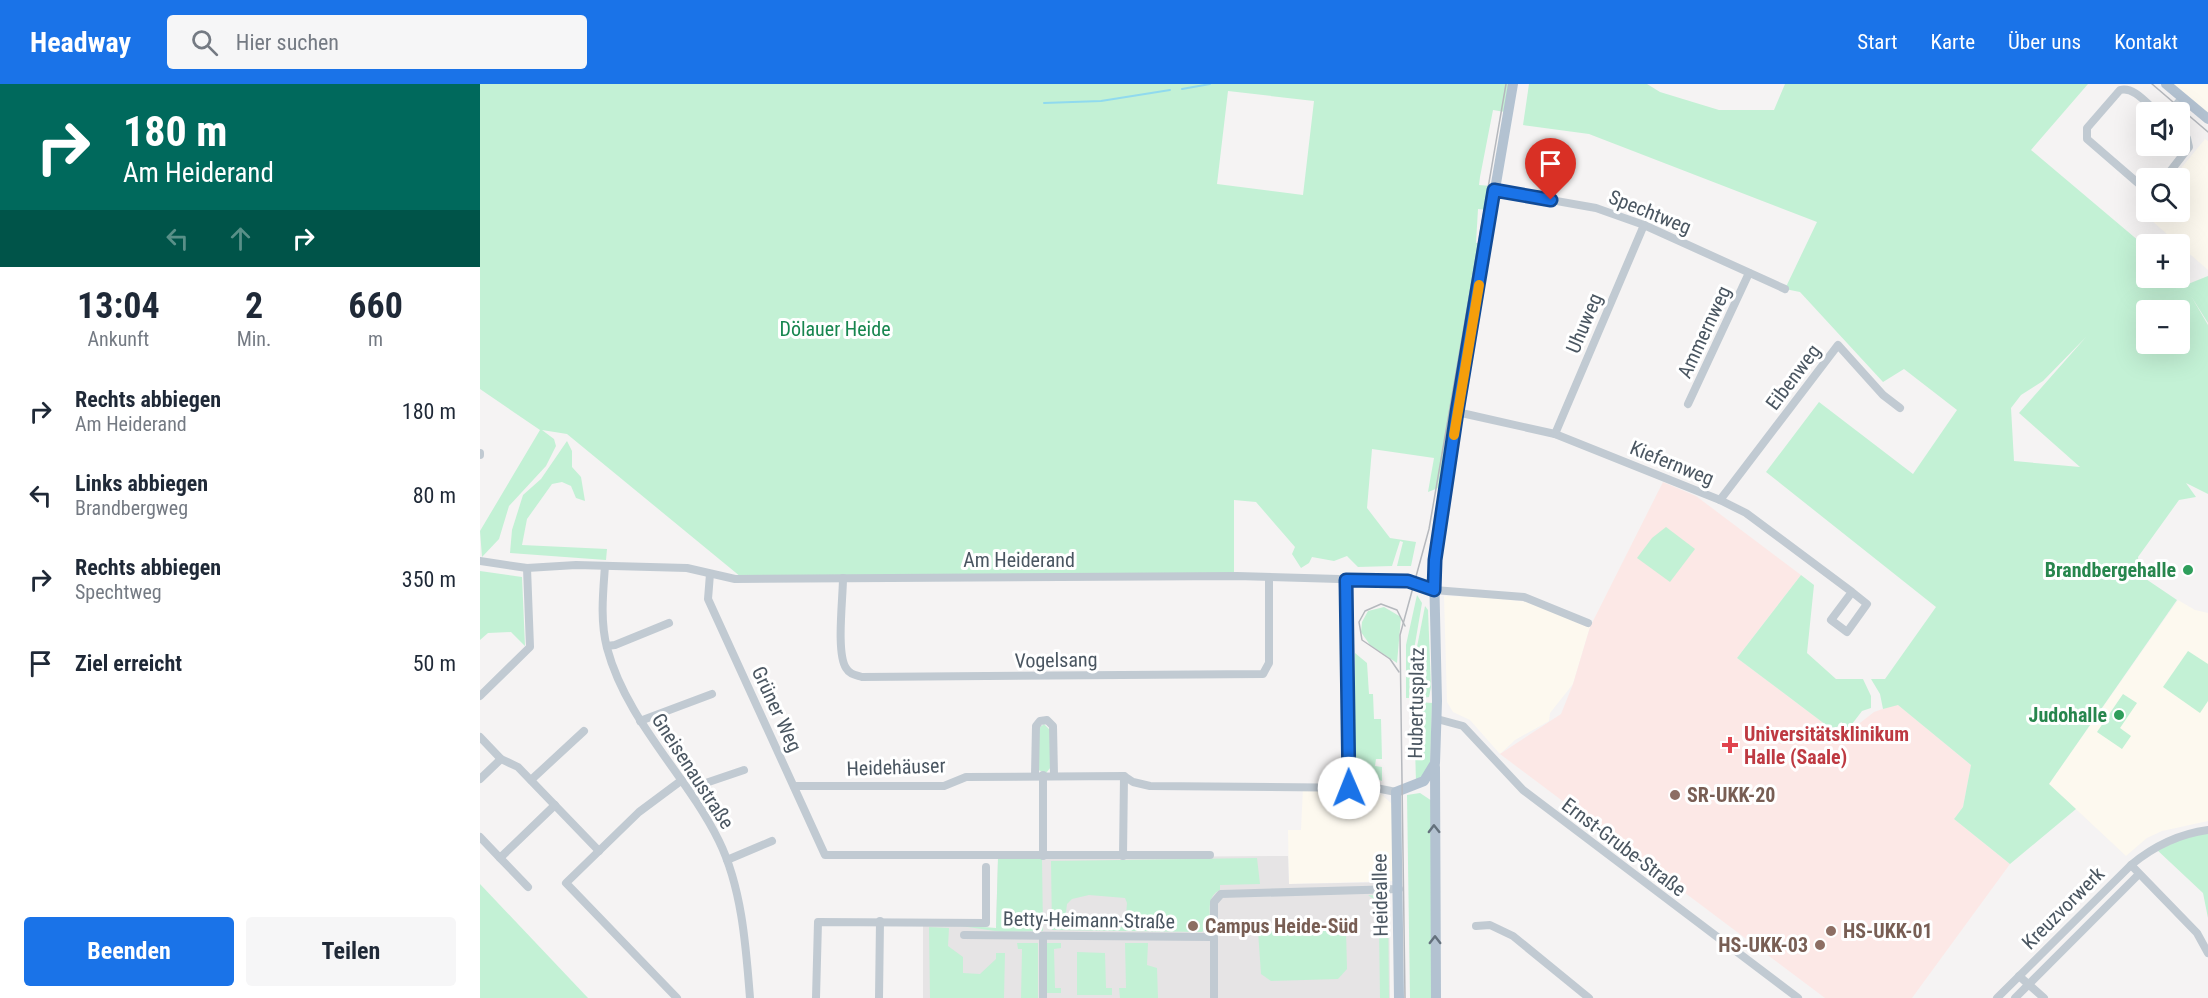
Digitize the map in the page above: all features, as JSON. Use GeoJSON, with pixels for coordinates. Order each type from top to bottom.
{"type":"FeatureCollection","features":[{"type":"Feature","properties":{"kind":"main road","name":"Hubertusplatz"},"geometry":{"type":"LineString","coordinates":[[1396,792],[1415,786],[1428,778],[1435,764],[1437,719],[1435,560],[1457,412],[1513,84]]}},
{"type":"Feature","properties":{"kind":"main road"},"geometry":{"type":"LineString","coordinates":[[2166,84],[2208,119]]}},
{"type":"Feature","properties":{"kind":"main road"},"geometry":{"type":"LineString","coordinates":[[1435,764],[1436,998]]}},
{"type":"Feature","properties":{"kind":"main road"},"geometry":{"type":"LineString","coordinates":[[1415,786],[1426,790],[1434,800]]}},
{"type":"Feature","properties":{"kind":"main road","name":"Heideallee"},"geometry":{"type":"LineString","coordinates":[[1396,792],[1399,998]]}},
{"type":"Feature","properties":{"kind":"street"},"geometry":{"type":"LineString","coordinates":[[2136,181],[2087,139],[2085,134],[2087,128],[2120,90],[2126,88],[2131,90],[2145,102]]}},
{"type":"Feature","properties":{"kind":"street"},"geometry":{"type":"LineString","coordinates":[[2179,102],[2182,98]]}},
{"type":"Feature","properties":{"kind":"street"},"geometry":{"type":"LineString","coordinates":[[2173,168],[2182,156]]}},
{"type":"Feature","properties":{"kind":"street","name":"Spechtweg"},"geometry":{"type":"LineString","coordinates":[[1494,190],[1596,208],[1644,225],[1785,289]]}},
{"type":"Feature","properties":{"kind":"street","name":"Uhuweg"},"geometry":{"type":"LineString","coordinates":[[1555,434],[1644,225]]}},
{"type":"Feature","properties":{"kind":"street","name":"Ammernweg"},"geometry":{"type":"LineString","coordinates":[[1689,404],[1749,273]]}},
{"type":"Feature","properties":{"kind":"street","name":"Eibenweg"},"geometry":{"type":"LineString","coordinates":[[1720,500],[1838,345],[1883,395],[1900,408]]}},
{"type":"Feature","properties":{"kind":"street","name":"Kiefernweg"},"geometry":{"type":"LineString","coordinates":[[1457,412],[1555,434],[1720,500],[1746,513],[1852,592],[1868,604],[1847,632],[1831,620],[1852,592]]}},
{"type":"Feature","properties":{"kind":"street","name":"Am Heiderand"},"geometry":{"type":"LineString","coordinates":[[480,561],[527,568],[542,565],[687,568],[735,579],[1269,578],[1408,581],[1434,590],[1524,597],[1588,623]]}},
{"type":"Feature","properties":{"kind":"street","name":"Gneisenaustraße"},"geometry":{"type":"LineString","coordinates":[[605,566],[602,615],[607,646],[624,693],[640,721],[711,826],[727,860],[741,920],[750,998]]}},
{"type":"Feature","properties":{"kind":"street"},"geometry":{"type":"LineString","coordinates":[[480,696],[530,648],[527,568]]}},
{"type":"Feature","properties":{"kind":"street","name":"Grüner Weg"},"geometry":{"type":"LineString","coordinates":[[710,574],[708,599],[825,855],[1043,856]]}},
{"type":"Feature","properties":{"kind":"street","name":"Vogelsang"},"geometry":{"type":"LineString","coordinates":[[843,578],[842,646],[845,667],[851,674],[862,677],[994,678],[1263,674],[1269,663],[1269,578]]}},
{"type":"Feature","properties":{"kind":"street"},"geometry":{"type":"LineString","coordinates":[[1346,580],[1349,788]]}},
{"type":"Feature","properties":{"kind":"street"},"geometry":{"type":"LineString","coordinates":[[607,646],[615,645],[669,623]]}},
{"type":"Feature","properties":{"kind":"street"},"geometry":{"type":"LineString","coordinates":[[640,721],[712,694]]}},
{"type":"Feature","properties":{"kind":"street","name":"Ernst-Grube-Straße"},"geometry":{"type":"LineString","coordinates":[[1437,719],[1462,726],[1523,790],[1798,998]]}},
{"type":"Feature","properties":{"kind":"street"},"geometry":{"type":"LineString","coordinates":[[1054,775],[1053,726],[1047,720],[1036,726],[1043,856],[1210,855]]}},
{"type":"Feature","properties":{"kind":"street"},"geometry":{"type":"LineString","coordinates":[[531,780],[584,731]]}},
{"type":"Feature","properties":{"kind":"street"},"geometry":{"type":"LineString","coordinates":[[480,737],[501,759],[518,767],[599,851]]}},
{"type":"Feature","properties":{"kind":"street"},"geometry":{"type":"LineString","coordinates":[[480,779],[501,759]]}},
{"type":"Feature","properties":{"kind":"street"},"geometry":{"type":"LineString","coordinates":[[688,789],[744,770]]}},
{"type":"Feature","properties":{"kind":"street","name":"Heidehäuser"},"geometry":{"type":"LineString","coordinates":[[794,786],[945,786],[966,777],[1054,775],[1124,776],[1133,782],[1150,786],[1349,788]]}},
{"type":"Feature","properties":{"kind":"street"},"geometry":{"type":"LineString","coordinates":[[1123,856],[1124,776]]}},
{"type":"Feature","properties":{"kind":"street"},"geometry":{"type":"LineString","coordinates":[[677,998],[566,883],[639,812],[682,780]]}},
{"type":"Feature","properties":{"kind":"street","name":"Hubertusplatz"},"geometry":{"type":"LineString","coordinates":[[1349,788],[1396,792]]}},
{"type":"Feature","properties":{"kind":"street"},"geometry":{"type":"LineString","coordinates":[[501,858],[555,805]]}},
{"type":"Feature","properties":{"kind":"street","name":"Kreuzvorwerk"},"geometry":{"type":"LineString","coordinates":[[1997,998],[2131,865],[2151,849],[2196,832],[2208,831]]}},
{"type":"Feature","properties":{"kind":"street"},"geometry":{"type":"LineString","coordinates":[[480,837],[528,887]]}},
{"type":"Feature","properties":{"kind":"street"},"geometry":{"type":"LineString","coordinates":[[727,860],[772,841]]}},
{"type":"Feature","properties":{"kind":"street","name":"Kreuzvorwerk"},"geometry":{"type":"LineString","coordinates":[[2131,865],[2138,875],[2196,933],[2208,953]]}},
{"type":"Feature","properties":{"kind":"street"},"geometry":{"type":"LineString","coordinates":[[816,998],[818,922],[986,923],[986,867]]}},
{"type":"Feature","properties":{"kind":"street","name":"Kreuzvorwerk"},"geometry":{"type":"LineString","coordinates":[[2029,983],[2138,875]]}},
{"type":"Feature","properties":{"kind":"street"},"geometry":{"type":"LineString","coordinates":[[1214,998],[1214,902],[1221,894],[1399,889]]}},
{"type":"Feature","properties":{"kind":"street"},"geometry":{"type":"LineString","coordinates":[[879,921],[879,998]]}},
{"type":"Feature","properties":{"kind":"street"},"geometry":{"type":"LineString","coordinates":[[1476,926],[1490,925],[1513,936],[1552,971],[1589,998]]}},
{"type":"Feature","properties":{"kind":"street","name":"Betty-Heimann-Straße"},"geometry":{"type":"LineString","coordinates":[[964,935],[1214,937]]}},
{"type":"Feature","properties":{"kind":"street"},"geometry":{"type":"LineString","coordinates":[[1043,936],[1043,998]]}},
{"type":"Feature","properties":{"kind":"street","name":"Kreuzvorwerk"},"geometry":{"type":"LineString","coordinates":[[2019,976],[2044,998]]}},
{"type":"Feature","properties":{"kind":"street"},"geometry":{"type":"LineString","coordinates":[[2015,998],[2029,983]]}},
{"type":"Feature","properties":{"kind":"shaded area"},"geometry":{"type":"Polygon","coordinates":[[[2171,84],[2208,84],[2208,116],[2171,84]]]}},
{"type":"Feature","properties":{"kind":"shaded area"},"geometry":{"type":"Polygon","coordinates":[[[2205,139],[2208,141],[2208,270],[2190,254],[2190,234],[2167,234],[2153,222],[2190,222],[2190,168],[2181,168],[2205,139]]]}},
{"type":"Feature","properties":{"kind":"shaded area","name":"Universitätsklinikum Halle (Saale)"},"geometry":{"type":"Polygon","coordinates":[[[1663,482],[1696,496],[1801,575],[1737,658],[1842,737],[1874,712],[1897,704],[1971,765],[1963,807],[1954,819],[2010,864],[1912,998],[1825,998],[1500,754],[1561,714],[1573,684],[1590,627],[1663,482]]]}},
{"type":"Feature","properties":{"kind":"shaded area"},"geometry":{"type":"Polygon","coordinates":[[[1444,596],[1528,602],[1549,608],[1590,627],[1573,684],[1550,713],[1549,721],[1515,740],[1500,754],[1470,720],[1453,712],[1447,702],[1444,596]]]}},
{"type":"Feature","properties":{"kind":"shaded area"},"geometry":{"type":"Polygon","coordinates":[[[2178,600],[2195,610],[2208,613],[2208,821],[2162,831],[2147,838],[2126,856],[2049,784],[2178,600]]]}},
{"type":"Feature","properties":{"kind":"shaded area"},"geometry":{"type":"Polygon","coordinates":[[[1303,787],[1372,791],[1382,795],[1391,803],[1397,881],[1289,884],[1288,830],[1301,830],[1303,787]]]}},
{"type":"Feature","properties":{"kind":"shaded area","name":"Campus Heide-Süd"},"geometry":{"type":"Polygon","coordinates":[[[1288,856],[1289,884],[1389,882],[1390,998],[923,998],[923,925],[996,928],[998,858],[1288,856]]]}},
{"type":"Feature","properties":{"kind":"green space","name":"Dölauer Heide"},"geometry":{"type":"Polygon","coordinates":[[[480,84],[1509,84],[1505,112],[1493,110],[1480,177],[1479,185],[1491,186],[1487,210],[1478,209],[1476,243],[1481,243],[1441,487],[1428,492],[1434,458],[1372,449],[1367,508],[1390,538],[1416,542],[1411,566],[1397,566],[1403,542],[1400,541],[1392,566],[1358,567],[1347,556],[1334,561],[1312,557],[1309,563],[1301,568],[1292,554],[1295,547],[1256,502],[1234,500],[1234,576],[741,577],[567,434],[542,430],[554,439],[556,446],[546,466],[509,506],[499,539],[482,557],[480,531],[540,430],[480,389],[480,84]],[[1228,91],[1217,184],[1303,195],[1314,101],[1228,91]]]}},
{"type":"Feature","properties":{"kind":"green space"},"geometry":{"type":"Polygon","coordinates":[[[1529,84],[1647,84],[1660,92],[1719,110],[1774,110],[1785,84],[2088,84],[2031,150],[2136,239],[2136,288],[2190,288],[2190,283],[2208,276],[2208,323],[2191,296],[2208,325],[2208,494],[2186,483],[2196,497],[2179,500],[2138,557],[2140,575],[2177,600],[2049,784],[2076,809],[2010,864],[1954,819],[1963,807],[1971,765],[1898,705],[1883,709],[1880,694],[1871,679],[1885,679],[1936,607],[1766,472],[1819,402],[1913,474],[1957,410],[1904,369],[1883,382],[1800,292],[1785,289],[1817,222],[1589,134],[1523,125],[1529,84]],[[2086,337],[2043,381],[2021,395],[2011,408],[2014,461],[2080,467],[2019,413],[2086,337]]]}},
{"type":"Feature","properties":{"kind":"green space"},"geometry":{"type":"Polygon","coordinates":[[[567,441],[572,451],[572,467],[581,477],[585,501],[576,498],[571,486],[562,482],[552,484],[527,519],[522,545],[607,549],[606,560],[510,553],[512,530],[523,495],[541,479],[567,441]]]}},
{"type":"Feature","properties":{"kind":"green space"},"geometry":{"type":"Polygon","coordinates":[[[1666,527],[1695,549],[1670,582],[1637,558],[1652,538],[1666,527]]]}},
{"type":"Feature","properties":{"kind":"green space"},"geometry":{"type":"Polygon","coordinates":[[[480,571],[522,577],[525,646],[511,632],[488,633],[480,640],[480,571]]]}},
{"type":"Feature","properties":{"kind":"green space"},"geometry":{"type":"Polygon","coordinates":[[[1801,575],[1814,585],[1807,653],[1836,679],[1863,679],[1871,696],[1871,708],[1862,711],[1849,728],[1841,722],[1834,731],[1737,658],[1801,575]]]}},
{"type":"Feature","properties":{"kind":"green space"},"geometry":{"type":"Polygon","coordinates":[[[1417,595],[1422,603],[1410,673],[1409,698],[1406,698],[1406,645],[1417,595]]]}},
{"type":"Feature","properties":{"kind":"green space"},"geometry":{"type":"Polygon","coordinates":[[[1425,606],[1428,610],[1431,687],[1429,697],[1414,699],[1417,647],[1425,606]]]}},
{"type":"Feature","properties":{"kind":"green space"},"geometry":{"type":"Polygon","coordinates":[[[1384,607],[1401,617],[1397,663],[1370,645],[1361,632],[1362,622],[1368,611],[1384,607]]]}},
{"type":"Feature","properties":{"kind":"green space"},"geometry":{"type":"Polygon","coordinates":[[[2188,651],[2208,664],[2208,701],[2200,713],[2163,687],[2188,651]]]}},
{"type":"Feature","properties":{"kind":"green space"},"geometry":{"type":"Polygon","coordinates":[[[1355,653],[1367,663],[1369,694],[1373,694],[1374,719],[1381,719],[1382,759],[1376,759],[1375,766],[1382,767],[1382,781],[1364,774],[1355,767],[1355,653]]]}},
{"type":"Feature","properties":{"kind":"green space","name":"Judohalle"},"geometry":{"type":"Polygon","coordinates":[[[2123,694],[2137,703],[2120,728],[2131,736],[2122,749],[2097,732],[2123,694]]]}},
{"type":"Feature","properties":{"kind":"green space"},"geometry":{"type":"Polygon","coordinates":[[[1417,702],[1432,703],[1430,769],[1416,782],[1414,712],[1417,702]]]}},
{"type":"Feature","properties":{"kind":"green space"},"geometry":{"type":"Polygon","coordinates":[[[1044,724],[1050,730],[1051,767],[1046,773],[1038,770],[1039,728],[1044,724]]]}},
{"type":"Feature","properties":{"kind":"green space"},"geometry":{"type":"Polygon","coordinates":[[[1420,793],[1432,801],[1433,998],[1410,998],[1407,795],[1420,793]]]}},
{"type":"Feature","properties":{"kind":"green space"},"geometry":{"type":"Polygon","coordinates":[[[2208,832],[2208,918],[2203,893],[2155,848],[2186,836],[2208,832]]]}},
{"type":"Feature","properties":{"kind":"green space"},"geometry":{"type":"Polygon","coordinates":[[[998,858],[1042,858],[1043,931],[1002,932],[954,925],[996,928],[998,858]]]}},
{"type":"Feature","properties":{"kind":"green space"},"geometry":{"type":"Polygon","coordinates":[[[1257,858],[1260,884],[1220,885],[1220,890],[1211,900],[1210,922],[1202,932],[1052,930],[1051,861],[1257,858]],[[1089,895],[1072,899],[1067,904],[1065,921],[1070,925],[1085,928],[1125,927],[1127,903],[1125,898],[1089,895]]]}},
{"type":"Feature","properties":{"kind":"green space"},"geometry":{"type":"Polygon","coordinates":[[[480,884],[588,998],[480,998],[480,884]]]}},
{"type":"Feature","properties":{"kind":"green space"},"geometry":{"type":"Polygon","coordinates":[[[1368,895],[1388,897],[1389,998],[1380,998],[1379,929],[1382,929],[1382,921],[1378,920],[1378,902],[1368,895]]]}},
{"type":"Feature","properties":{"kind":"green space"},"geometry":{"type":"Polygon","coordinates":[[[929,927],[949,928],[948,946],[963,957],[963,973],[980,974],[996,959],[996,953],[1005,953],[1004,998],[930,998],[929,927]]]}},
{"type":"Feature","properties":{"kind":"green space"},"geometry":{"type":"Polygon","coordinates":[[[1346,929],[1347,969],[1338,979],[1271,981],[1261,974],[1258,931],[1346,929]]]}},
{"type":"Feature","properties":{"kind":"green space"},"geometry":{"type":"Polygon","coordinates":[[[1017,943],[1038,943],[1038,998],[1021,998],[1022,949],[1018,949],[1017,943]]]}},
{"type":"Feature","properties":{"kind":"green space"},"geometry":{"type":"Polygon","coordinates":[[[1046,943],[1061,943],[1061,948],[1054,949],[1055,988],[1061,988],[1061,993],[1046,993],[1046,943]]]}},
{"type":"Feature","properties":{"kind":"green space"},"geometry":{"type":"Polygon","coordinates":[[[1125,943],[1148,943],[1147,965],[1157,968],[1158,998],[1120,998],[1119,988],[1126,988],[1125,943]]]}},
{"type":"Feature","properties":{"kind":"green space"},"geometry":{"type":"Polygon","coordinates":[[[1077,952],[1105,953],[1106,988],[1112,988],[1112,995],[1077,995],[1077,952]]]}},
{"type":"Feature","properties":{"kind":"waterway"},"geometry":{"type":"LineString","coordinates":[[1182,89],[1210,84]]}},
{"type":"Feature","properties":{"kind":"waterway"},"geometry":{"type":"LineString","coordinates":[[1044,103],[1101,101],[1170,90]]}},
{"type":"Feature","properties":{"kind":"tram line"},"geometry":{"type":"LineString","coordinates":[[1405,998],[1400,635],[1429,529],[1506,84]]}},
{"type":"Feature","properties":{"kind":"tram line"},"geometry":{"type":"LineString","coordinates":[[2152,84],[2208,132]]}},
{"type":"Feature","properties":{"kind":"tram line"},"geometry":{"type":"LineString","coordinates":[[1399,672],[1390,659],[1362,640],[1359,622],[1365,611],[1381,604],[1397,610],[1405,626]]}},
{"type":"Feature","properties":{"kind":"slow traffic"},"geometry":{"type":"LineString","coordinates":[[1454,435],[1479,285]]}},
{"type":"Feature","properties":{"kind":"place","name":"Brandbergehalle"},"geometry":{"type":"Point","coordinates":[2188,570]}},
{"type":"Feature","properties":{"kind":"place","name":"Judohalle"},"geometry":{"type":"Point","coordinates":[2119,715]}},
{"type":"Feature","properties":{"kind":"place","name":"Universitätsklinikum Halle (Saale)"},"geometry":{"type":"Point","coordinates":[1730,745]}},
{"type":"Feature","properties":{"kind":"place","name":"SR-UKK-20"},"geometry":{"type":"Point","coordinates":[1675,795]}},
{"type":"Feature","properties":{"kind":"place","name":"Campus Heide-Süd"},"geometry":{"type":"Point","coordinates":[1193,926]}},
{"type":"Feature","properties":{"kind":"place","name":"HS-UKK-01"},"geometry":{"type":"Point","coordinates":[1831,931]}},
{"type":"Feature","properties":{"kind":"place","name":"HS-UKK-03"},"geometry":{"type":"Point","coordinates":[1820,945]}},
{"type":"Feature","properties":{"kind":"route"},"geometry":{"type":"LineString","coordinates":[[1349,788],[1346,580],[1408,581],[1434,590],[1435,560],[1457,412],[1494,190],[1551,200]]}}]}
